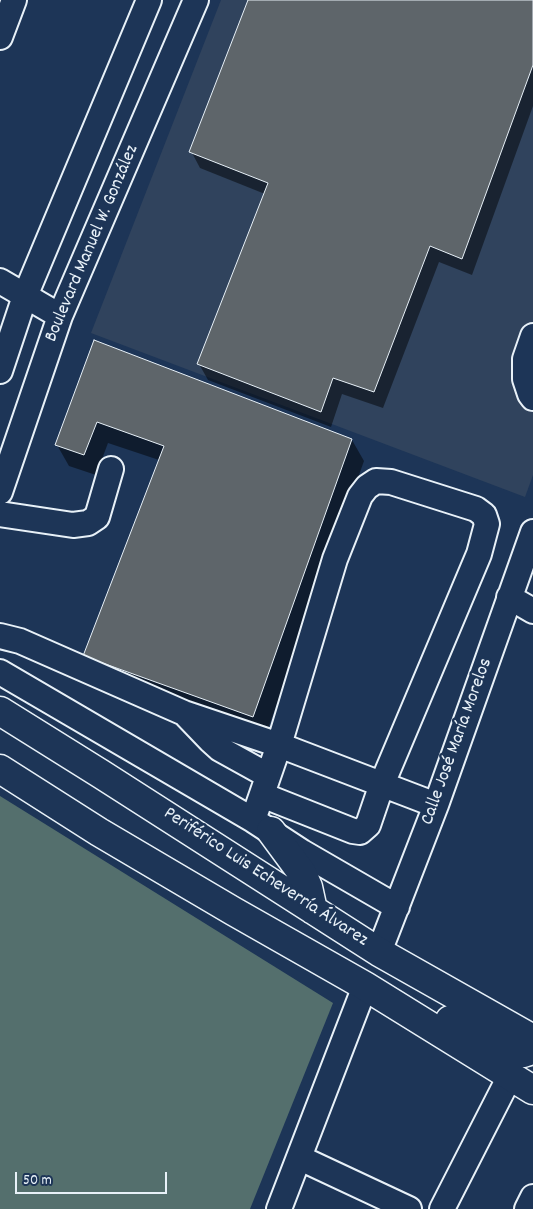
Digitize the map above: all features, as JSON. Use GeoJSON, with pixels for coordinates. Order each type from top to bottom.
{"type":"FeatureCollection","features":[{"type":"Feature","properties":{"kind":"main road","name":"Periférico Luis Echeverría Álvarez"},"geometry":{"type":"LineString","coordinates":[[0,711],[379,952],[533,1039]]}},
{"type":"Feature","properties":{"kind":"main road","name":"Periférico Luis Echeverría Álvarez"},"geometry":{"type":"LineString","coordinates":[[0,769],[107,837],[414,1015],[533,1090]]}},
{"type":"Feature","properties":{"kind":"main road"},"geometry":{"type":"LineString","coordinates":[[262,825],[302,873],[308,887],[313,910]]}},
{"type":"Feature","properties":{"kind":"main road"},"geometry":{"type":"LineString","coordinates":[[414,1015],[453,1021],[510,1051],[523,1052],[533,1050]]}},
{"type":"Feature","properties":{"kind":"street"},"geometry":{"type":"LineString","coordinates":[[0,38],[14,0]]}},
{"type":"Feature","properties":{"kind":"street"},"geometry":{"type":"LineString","coordinates":[[0,371],[25,296],[150,0]]}},
{"type":"Feature","properties":{"kind":"street","name":"Boulevard Manuel W. González"},"geometry":{"type":"LineString","coordinates":[[0,492],[60,316],[196,0]]}},
{"type":"Feature","properties":{"kind":"street"},"geometry":{"type":"LineString","coordinates":[[0,280],[60,316]]}},
{"type":"Feature","properties":{"kind":"street"},"geometry":{"type":"LineString","coordinates":[[533,336],[524,359],[525,379],[533,398]]}},
{"type":"Feature","properties":{"kind":"street"},"geometry":{"type":"LineString","coordinates":[[0,514],[74,525],[88,523],[97,517],[111,469]]}},
{"type":"Feature","properties":{"kind":"street"},"geometry":{"type":"LineString","coordinates":[[184,713],[220,749],[265,785],[352,831],[360,832],[368,825],[382,784],[479,554],[488,524],[484,516],[476,508],[391,482],[376,482],[366,487],[360,496],[335,559],[279,745],[265,785],[256,807],[262,825]]}},
{"type":"Feature","properties":{"kind":"street","name":"Calle José María Morelos"},"geometry":{"type":"LineString","coordinates":[[379,952],[436,805],[533,532]]}},
{"type":"Feature","properties":{"kind":"street"},"geometry":{"type":"LineString","coordinates":[[509,597],[533,611]]}},
{"type":"Feature","properties":{"kind":"street"},"geometry":{"type":"LineString","coordinates":[[0,636],[20,641],[184,713],[279,745],[436,805]]}},
{"type":"Feature","properties":{"kind":"street"},"geometry":{"type":"LineString","coordinates":[[0,672],[262,825],[302,852],[397,907]]}},
{"type":"Feature","properties":{"kind":"street"},"geometry":{"type":"LineString","coordinates":[[279,1209],[365,986]]}},
{"type":"Feature","properties":{"kind":"street"},"geometry":{"type":"LineString","coordinates":[[442,1209],[510,1076]]}},
{"type":"Feature","properties":{"kind":"street"},"geometry":{"type":"LineString","coordinates":[[300,1158],[409,1209]]}},
{"type":"Feature","properties":{"kind":"street"},"geometry":{"type":"LineString","coordinates":[[527,1209],[533,1197]]}},
{"type":"Feature","properties":{"kind":"shaded area"},"geometry":{"type":"Polygon","coordinates":[[[221,0],[533,0],[533,475],[525,497],[91,333],[221,0]]]}},
{"type":"Feature","properties":{"kind":"green space"},"geometry":{"type":"Polygon","coordinates":[[[0,796],[333,1003],[250,1209],[0,1209],[0,796]]]}},
{"type":"Feature","properties":{"kind":"building"},"geometry":{"type":"Polygon","coordinates":[[[248,0],[533,0],[533,65],[462,259],[430,246],[374,392],[333,378],[321,412],[197,364],[268,183],[189,152],[248,0]]]}},
{"type":"Feature","properties":{"kind":"building"},"geometry":{"type":"Polygon","coordinates":[[[94,340],[352,439],[253,717],[83,656],[164,446],[97,422],[84,455],[55,445],[94,340]]]}}]}
